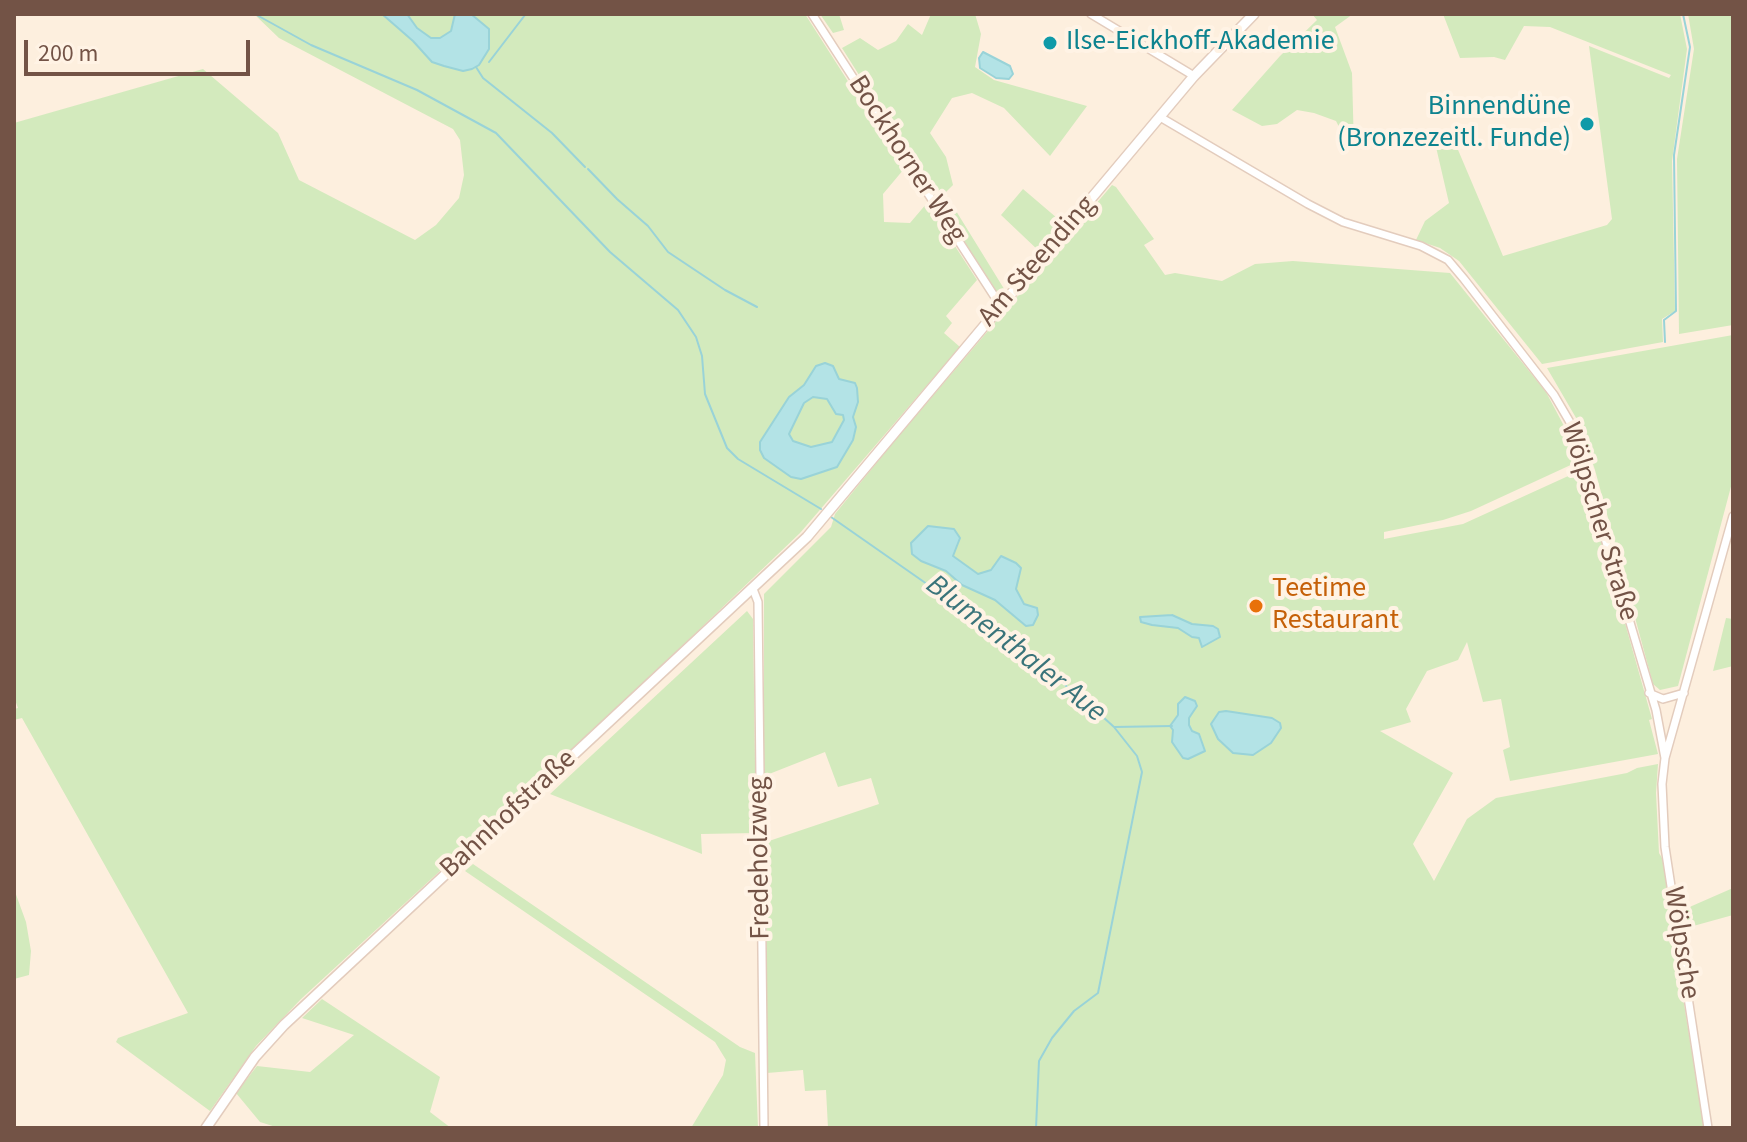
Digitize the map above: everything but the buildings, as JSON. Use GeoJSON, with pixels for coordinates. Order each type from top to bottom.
{"type":"FeatureCollection","features":[{"type":"Feature","properties":{"kind":"street","name":"Bockhorner Weg"},"geometry":{"type":"LineString","coordinates":[[812,14],[1000,305]]}},
{"type":"Feature","properties":{"kind":"street"},"geometry":{"type":"LineString","coordinates":[[1091,14],[1194,76]]}},
{"type":"Feature","properties":{"kind":"street","name":"Am Steending"},"geometry":{"type":"LineString","coordinates":[[826,515],[1194,76],[1254,14]]}},
{"type":"Feature","properties":{"kind":"street","name":"Wölpscher Straße"},"geometry":{"type":"LineString","coordinates":[[1160,117],[1343,222],[1421,246],[1448,260],[1464,279],[1554,395],[1571,424],[1662,735],[1665,758]]}},
{"type":"Feature","properties":{"kind":"street","name":"Bahnhofstraße"},"geometry":{"type":"LineString","coordinates":[[206,1128],[255,1057],[284,1025],[753,589],[826,515]]}},
{"type":"Feature","properties":{"kind":"street"},"geometry":{"type":"LineString","coordinates":[[1665,758],[1733,516]]}},
{"type":"Feature","properties":{"kind":"street","name":"Fredeholzweg"},"geometry":{"type":"LineString","coordinates":[[753,589],[758,602],[764,1128]]}},
{"type":"Feature","properties":{"kind":"street"},"geometry":{"type":"LineString","coordinates":[[1649,693],[1663,699],[1684,693]]}},
{"type":"Feature","properties":{"kind":"street","name":"Wölpsche"},"geometry":{"type":"LineString","coordinates":[[1665,758],[1662,784],[1665,847],[1708,1128]]}},
{"type":"Feature","properties":{"kind":"green space"},"geometry":{"type":"Polygon","coordinates":[[[254,14],[805,14],[904,169],[883,194],[884,222],[910,223],[927,203],[977,280],[946,316],[952,323],[944,333],[960,347],[800,533],[633,693],[301,999],[256,1046],[210,1111],[116,1042],[118,1038],[188,1013],[22,718],[14,720],[14,709],[18,708],[14,697],[14,123],[203,69],[278,133],[299,180],[415,240],[436,225],[459,198],[464,175],[460,140],[453,129],[279,38],[254,14]]]}},
{"type":"Feature","properties":{"kind":"green space"},"geometry":{"type":"Polygon","coordinates":[[[820,14],[839,14],[844,30],[833,33],[820,14]]]}},
{"type":"Feature","properties":{"kind":"green space"},"geometry":{"type":"Polygon","coordinates":[[[931,14],[975,14],[981,34],[975,67],[994,80],[1087,106],[1050,156],[1004,108],[972,93],[952,98],[930,133],[946,157],[953,185],[945,193],[1006,292],[1003,295],[998,295],[842,48],[860,38],[878,50],[896,41],[908,24],[922,35],[931,14]]]}},
{"type":"Feature","properties":{"kind":"green space"},"geometry":{"type":"Polygon","coordinates":[[[1312,14],[1353,14],[1335,27],[1352,73],[1354,149],[1349,146],[1336,121],[1314,113],[1297,110],[1277,124],[1262,126],[1232,110],[1317,20],[1312,14]]]}},
{"type":"Feature","properties":{"kind":"green space"},"geometry":{"type":"Polygon","coordinates":[[[1443,14],[1680,14],[1687,49],[1672,161],[1675,311],[1662,319],[1663,342],[1542,364],[1459,261],[1440,248],[1416,240],[1425,221],[1449,203],[1436,147],[1453,138],[1503,256],[1607,225],[1612,219],[1589,46],[1669,78],[1671,75],[1550,27],[1524,26],[1505,60],[1494,57],[1460,58],[1443,14]]]}},
{"type":"Feature","properties":{"kind":"green space"},"geometry":{"type":"Polygon","coordinates":[[[1688,14],[1733,14],[1733,325],[1679,334],[1677,159],[1694,49],[1688,14]]]}},
{"type":"Feature","properties":{"kind":"green space"},"geometry":{"type":"Polygon","coordinates":[[[1112,185],[1154,239],[1144,245],[1165,275],[1175,273],[1222,281],[1255,264],[1293,261],[1450,273],[1546,392],[1564,426],[1575,463],[1471,511],[1384,532],[1384,539],[1463,524],[1577,472],[1583,474],[1652,719],[1649,720],[1658,754],[1510,781],[1503,750],[1510,747],[1501,699],[1483,702],[1467,642],[1458,660],[1427,671],[1406,709],[1411,722],[1380,731],[1453,773],[1413,844],[1434,881],[1467,819],[1496,798],[1627,773],[1658,764],[1659,853],[1665,863],[1671,923],[1704,1128],[828,1128],[826,1090],[805,1091],[803,1070],[767,1073],[766,842],[879,804],[871,778],[838,787],[825,752],[764,776],[764,594],[831,527],[835,514],[891,445],[1112,185]]]}},
{"type":"Feature","properties":{"kind":"green space"},"geometry":{"type":"Polygon","coordinates":[[[1023,189],[1064,224],[1040,252],[1001,215],[1023,189]]]}},
{"type":"Feature","properties":{"kind":"green space"},"geometry":{"type":"Polygon","coordinates":[[[1733,335],[1733,479],[1678,686],[1660,690],[1653,684],[1595,470],[1579,423],[1547,368],[1733,335]]]}},
{"type":"Feature","properties":{"kind":"green space"},"geometry":{"type":"Polygon","coordinates":[[[747,611],[753,619],[756,833],[701,834],[702,854],[550,794],[747,611]]]}},
{"type":"Feature","properties":{"kind":"green space"},"geometry":{"type":"Polygon","coordinates":[[[1726,618],[1733,619],[1733,666],[1713,671],[1726,618]]]}},
{"type":"Feature","properties":{"kind":"green space"},"geometry":{"type":"Polygon","coordinates":[[[473,864],[740,1047],[755,1053],[758,1128],[691,1128],[723,1075],[726,1060],[715,1042],[465,871],[473,864]]]}},
{"type":"Feature","properties":{"kind":"green space"},"geometry":{"type":"Polygon","coordinates":[[[1733,888],[1733,915],[1686,928],[1685,909],[1733,888]]]}},
{"type":"Feature","properties":{"kind":"green space"},"geometry":{"type":"Polygon","coordinates":[[[14,889],[26,922],[31,951],[29,975],[14,979],[14,889]]]}},
{"type":"Feature","properties":{"kind":"green space"},"geometry":{"type":"Polygon","coordinates":[[[322,999],[440,1077],[430,1112],[451,1128],[279,1128],[260,1122],[236,1093],[257,1066],[310,1072],[354,1035],[302,1018],[322,999]]]}},
{"type":"Feature","properties":{"kind":"water"},"geometry":{"type":"Polygon","coordinates":[[[382,14],[407,14],[417,28],[431,38],[440,38],[451,31],[455,14],[471,14],[489,29],[489,49],[479,65],[472,69],[463,71],[444,66],[432,62],[382,14]]]}},
{"type":"Feature","properties":{"kind":"water"},"geometry":{"type":"Polygon","coordinates":[[[983,52],[1010,66],[1013,74],[1009,79],[996,78],[980,68],[979,58],[983,52]]]}},
{"type":"Feature","properties":{"kind":"water"},"geometry":{"type":"Polygon","coordinates":[[[825,363],[833,366],[839,379],[855,383],[858,402],[853,417],[856,427],[853,440],[837,467],[801,479],[791,477],[764,458],[760,442],[789,397],[804,385],[816,366],[825,363]],[[813,397],[804,403],[789,434],[793,441],[811,447],[832,442],[844,420],[843,415],[836,414],[827,399],[813,397]]]}},
{"type":"Feature","properties":{"kind":"water"},"geometry":{"type":"Polygon","coordinates":[[[928,526],[954,529],[960,538],[953,556],[978,574],[991,570],[1001,556],[1016,563],[1021,568],[1016,589],[1024,604],[1037,608],[1038,615],[1033,625],[1026,626],[995,600],[962,585],[946,571],[912,554],[911,543],[928,526]]]}},
{"type":"Feature","properties":{"kind":"water"},"geometry":{"type":"Polygon","coordinates":[[[1172,615],[1192,624],[1213,626],[1218,629],[1220,637],[1202,647],[1199,638],[1178,628],[1141,622],[1140,617],[1172,615]]]}},
{"type":"Feature","properties":{"kind":"water"},"geometry":{"type":"Polygon","coordinates":[[[1185,697],[1195,701],[1197,706],[1189,718],[1189,725],[1192,731],[1199,734],[1205,751],[1188,759],[1183,758],[1172,742],[1173,730],[1170,726],[1178,715],[1178,704],[1185,697]]]}},
{"type":"Feature","properties":{"kind":"water"},"geometry":{"type":"Polygon","coordinates":[[[1219,712],[1272,718],[1280,723],[1281,728],[1271,743],[1253,755],[1233,753],[1218,739],[1211,724],[1219,712]]]}},
{"type":"Feature","properties":{"kind":"waterway","name":"Blumenthaler Aue"},"geometry":{"type":"LineString","coordinates":[[255,14],[311,45],[417,90],[496,133],[610,252],[678,310],[696,337],[702,356],[705,394],[727,448],[738,459],[821,509]]}},
{"type":"Feature","properties":{"kind":"waterway"},"geometry":{"type":"LineString","coordinates":[[1665,342],[1664,320],[1676,311],[1674,155],[1690,47],[1683,14]]}},
{"type":"Feature","properties":{"kind":"waterway"},"geometry":{"type":"LineString","coordinates":[[489,62],[525,15]]}},
{"type":"Feature","properties":{"kind":"waterway"},"geometry":{"type":"LineString","coordinates":[[476,67],[483,78],[552,133],[585,167]]}},
{"type":"Feature","properties":{"kind":"waterway"},"geometry":{"type":"LineString","coordinates":[[588,169],[648,226],[668,252],[757,307]]}},
{"type":"Feature","properties":{"kind":"waterway","name":"Blumenthaler Aue"},"geometry":{"type":"LineString","coordinates":[[831,517],[957,605],[990,623],[1011,645],[1059,677],[1082,706],[1103,717],[1137,756],[1142,772],[1098,993],[1074,1011],[1052,1038],[1039,1061],[1036,1128]]}},
{"type":"Feature","properties":{"kind":"waterway"},"geometry":{"type":"LineString","coordinates":[[1114,727],[1172,726]]}},
{"type":"Feature","properties":{"kind":"place","name":"Ilse-Eickhoff-Akademie"},"geometry":{"type":"Point","coordinates":[1050,43]}},
{"type":"Feature","properties":{"kind":"place","name":"Binnendüne (Bronzezeitl. Funde)"},"geometry":{"type":"Point","coordinates":[1587,124]}},
{"type":"Feature","properties":{"kind":"place","name":"Teetime Restaurant"},"geometry":{"type":"Point","coordinates":[1256,606]}}]}
